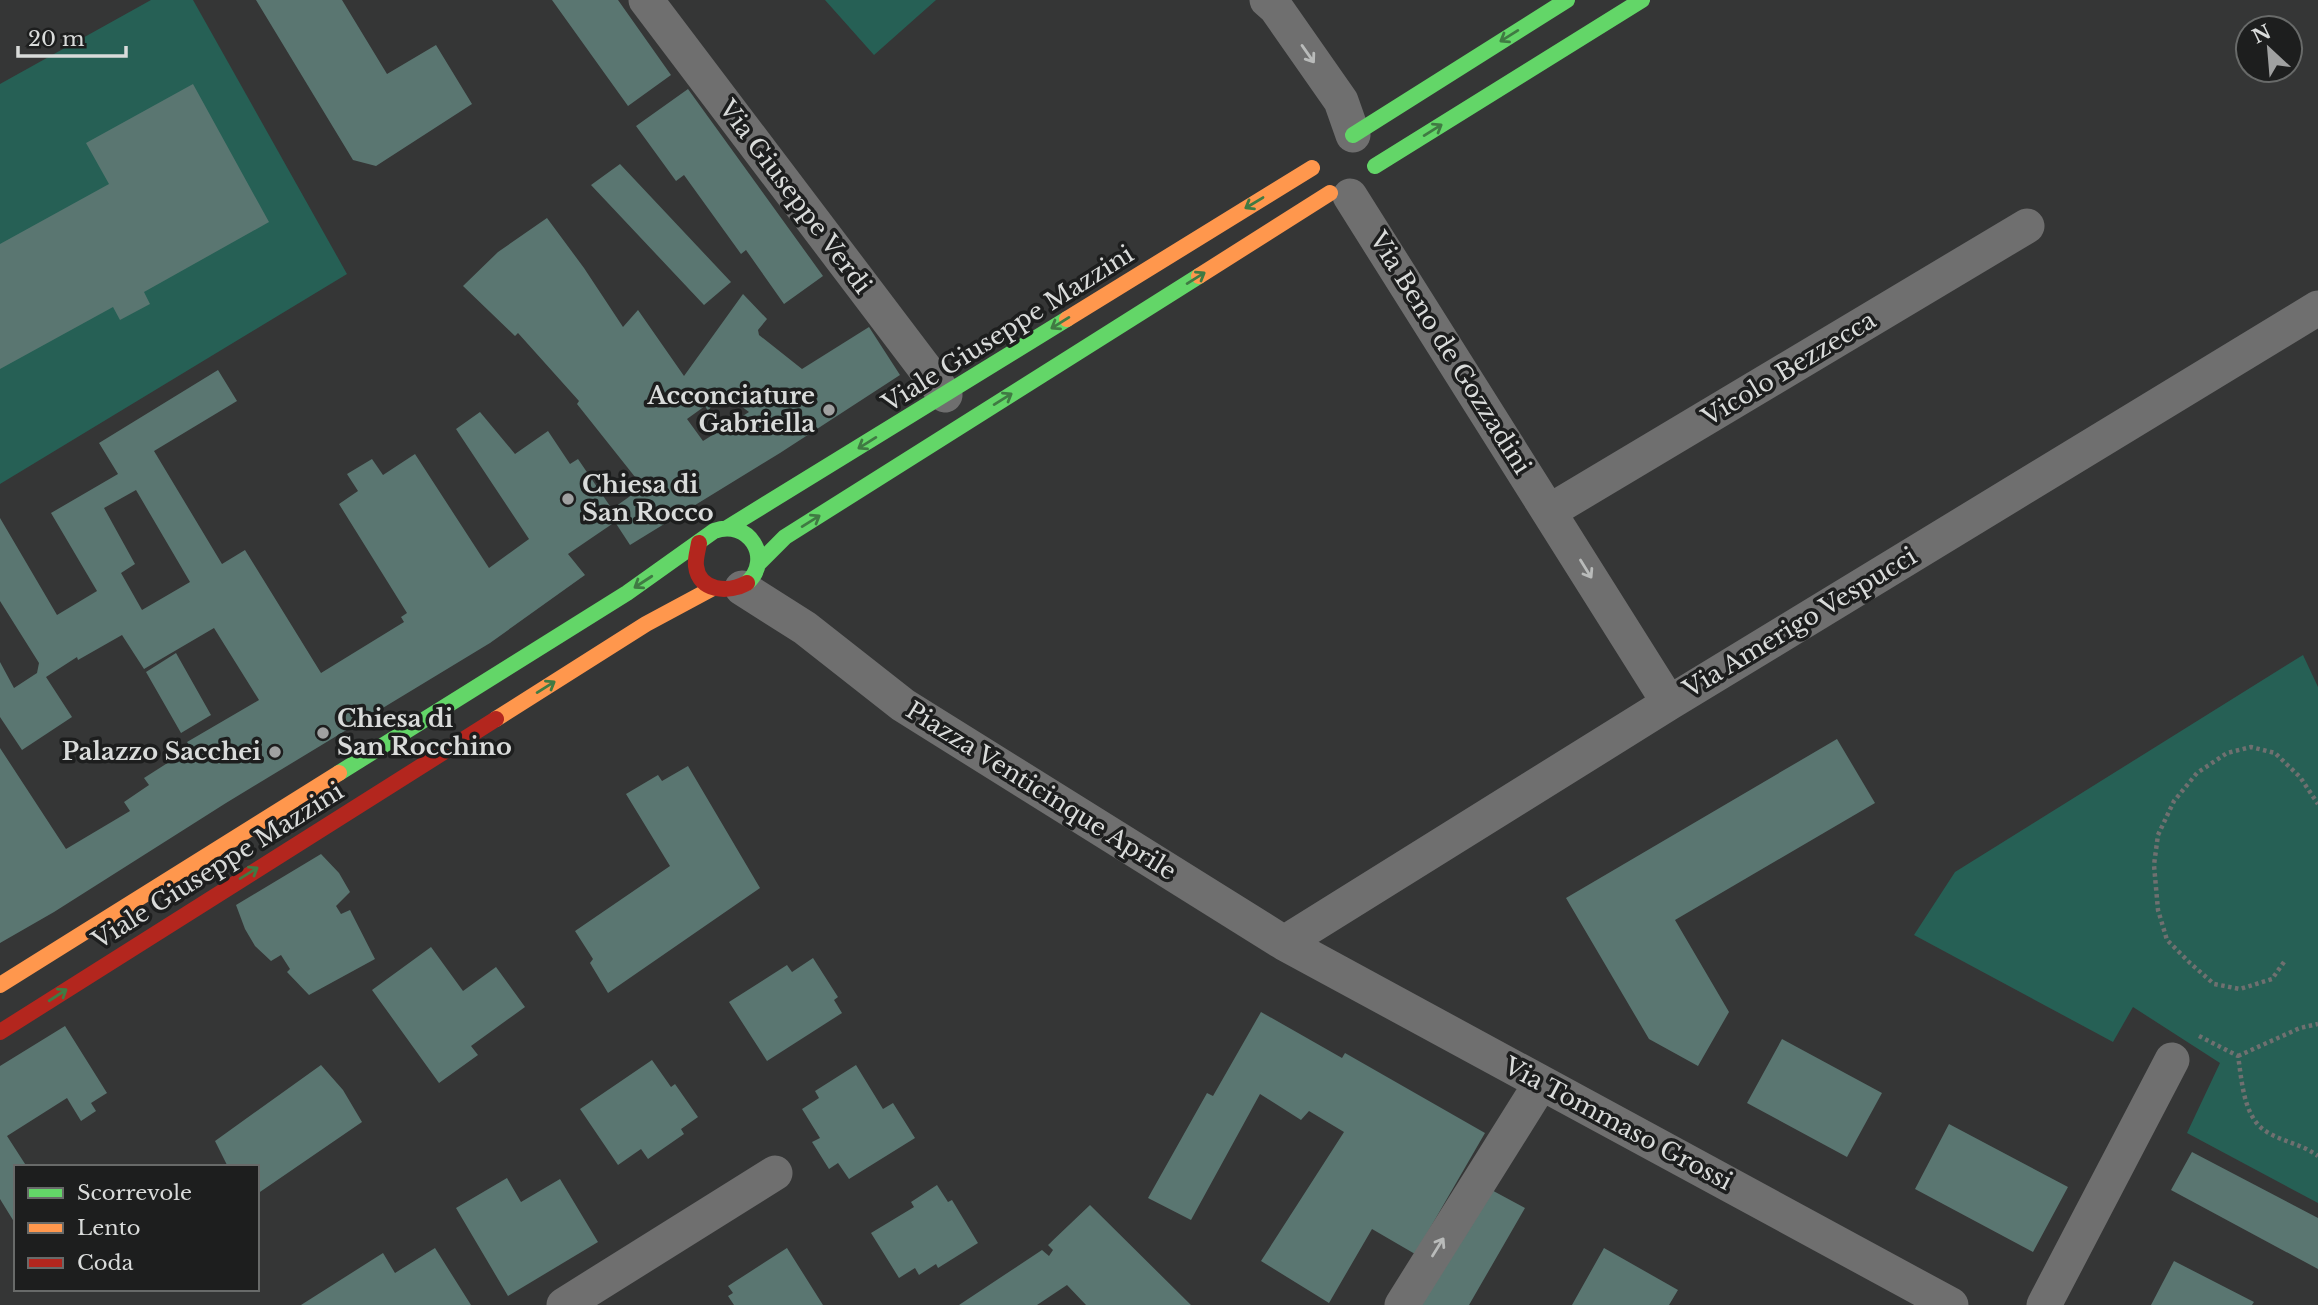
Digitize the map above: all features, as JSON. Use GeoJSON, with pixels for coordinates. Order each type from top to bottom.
{"type":"FeatureCollection","features":[{"type":"Feature","properties":{"kind":"street","name":"Via Giuseppe Verdi"},"geometry":{"type":"LineString","coordinates":[[646,0],[944,395]]}},
{"type":"Feature","properties":{"kind":"street"},"geometry":{"type":"LineString","coordinates":[[1267,0],[1276,8],[1341,101],[1343,135]]}},
{"type":"Feature","properties":{"kind":"street"},"geometry":{"type":"LineString","coordinates":[[1343,135],[1567,0]]}},
{"type":"Feature","properties":{"kind":"street"},"geometry":{"type":"LineString","coordinates":[[1343,135],[1370,147],[1375,166],[1642,0]]}},
{"type":"Feature","properties":{"kind":"street"},"geometry":{"type":"LineString","coordinates":[[1317,148],[1312,168],[1321,187],[1340,195]]}},
{"type":"Feature","properties":{"kind":"street","name":"Viale Giuseppe Mazzini"},"geometry":{"type":"LineString","coordinates":[[0,1032],[646,624],[678,605],[742,578],[785,537],[1340,195],[1368,186],[1375,166]]}},
{"type":"Feature","properties":{"kind":"street","name":"Viale Giuseppe Mazzini"},"geometry":{"type":"LineString","coordinates":[[0,985],[627,593],[699,543],[706,535],[727,528],[1312,168]]}},
{"type":"Feature","properties":{"kind":"street","name":"Via Beno de Gozzadini"},"geometry":{"type":"LineString","coordinates":[[1340,195],[1550,511],[1668,703]]}},
{"type":"Feature","properties":{"kind":"street","name":"Vicolo Bezzecca"},"geometry":{"type":"LineString","coordinates":[[1550,511],[2027,226]]}},
{"type":"Feature","properties":{"kind":"street","name":"Via Amerigo Vespucci"},"geometry":{"type":"LineString","coordinates":[[1284,943],[1668,703],[2318,308]]}},
{"type":"Feature","properties":{"kind":"street"},"geometry":{"type":"LineString","coordinates":[[699,543],[695,564],[699,575],[742,578],[754,544],[747,535],[727,528]]}},
{"type":"Feature","properties":{"kind":"street","name":"Piazza Venticinque Aprile"},"geometry":{"type":"LineString","coordinates":[[742,578],[902,705],[1284,943]]}},
{"type":"Feature","properties":{"kind":"street","name":"Via Tommaso Grossi"},"geometry":{"type":"LineString","coordinates":[[1284,943],[1951,1305]]}},
{"type":"Feature","properties":{"kind":"street"},"geometry":{"type":"LineString","coordinates":[[2044,1305],[2172,1060]]}},
{"type":"Feature","properties":{"kind":"street"},"geometry":{"type":"LineString","coordinates":[[1402,1305],[1541,1083]]}},
{"type":"Feature","properties":{"kind":"street"},"geometry":{"type":"LineString","coordinates":[[564,1305],[775,1172]]}},
{"type":"Feature","properties":{"kind":"path"},"geometry":{"type":"LineString","coordinates":[[2284,962],[2272,979],[2240,989],[2214,984],[2167,940],[2158,910],[2154,865],[2158,835],[2174,801],[2197,773],[2227,753],[2251,747],[2275,753],[2300,777],[2318,804]]}},
{"type":"Feature","properties":{"kind":"path"},"geometry":{"type":"LineString","coordinates":[[2238,1056],[2300,1028],[2318,1024]]}},
{"type":"Feature","properties":{"kind":"path"},"geometry":{"type":"LineString","coordinates":[[2172,1060],[2191,1032],[2238,1056]]}},
{"type":"Feature","properties":{"kind":"path"},"geometry":{"type":"LineString","coordinates":[[2238,1056],[2245,1096],[2255,1120],[2266,1132],[2306,1147],[2318,1156]]}},
{"type":"Feature","properties":{"kind":"green space"},"geometry":{"type":"Polygon","coordinates":[[[151,0],[193,0],[347,274],[0,484],[0,84],[151,0]]]}},
{"type":"Feature","properties":{"kind":"green space"},"geometry":{"type":"Polygon","coordinates":[[[825,0],[936,0],[874,55],[825,0]]]}},
{"type":"Feature","properties":{"kind":"green space"},"geometry":{"type":"Polygon","coordinates":[[[2303,655],[2318,687],[2318,1203],[2187,1133],[2220,1063],[2133,1007],[2113,1042],[1914,935],[1955,872],[2303,655]]]}},
{"type":"Feature","properties":{"kind":"building"},"geometry":{"type":"Polygon","coordinates":[[[256,0],[342,0],[387,74],[436,45],[472,104],[376,166],[353,160],[256,0]]]}},
{"type":"Feature","properties":{"kind":"building"},"geometry":{"type":"Polygon","coordinates":[[[552,0],[618,0],[671,75],[628,106],[552,0]]]}},
{"type":"Feature","properties":{"kind":"building"},"geometry":{"type":"Polygon","coordinates":[[[193,84],[269,222],[144,292],[150,304],[120,320],[113,307],[0,369],[0,244],[109,184],[86,143],[193,84]]]}},
{"type":"Feature","properties":{"kind":"building"},"geometry":{"type":"Polygon","coordinates":[[[688,89],[823,276],[784,304],[746,250],[741,254],[684,175],[676,181],[636,126],[688,89]]]}},
{"type":"Feature","properties":{"kind":"building"},"geometry":{"type":"Polygon","coordinates":[[[620,164],[731,282],[704,305],[591,185],[620,164]]]}},
{"type":"Feature","properties":{"kind":"building"},"geometry":{"type":"Polygon","coordinates":[[[547,218],[623,327],[638,310],[684,376],[743,294],[767,319],[758,330],[759,335],[802,369],[869,327],[900,375],[630,545],[615,522],[568,554],[585,575],[490,643],[0,943],[0,748],[66,849],[130,811],[124,802],[149,785],[144,778],[191,748],[187,742],[259,700],[214,628],[144,669],[122,635],[78,660],[77,657],[46,677],[72,717],[22,750],[0,717],[0,662],[14,688],[37,673],[39,663],[0,601],[0,518],[57,615],[97,591],[51,513],[118,474],[99,443],[218,370],[237,401],[154,451],[222,564],[245,550],[321,673],[404,622],[401,617],[407,613],[339,504],[358,491],[347,474],[372,459],[383,475],[415,454],[489,568],[529,539],[456,429],[480,412],[515,454],[548,431],[570,464],[578,459],[612,509],[643,487],[577,404],[579,401],[518,333],[515,336],[463,286],[498,252],[547,218]],[[722,392],[708,411],[705,406],[687,419],[703,441],[749,412],[722,392]],[[136,490],[104,508],[135,564],[121,573],[142,610],[190,582],[136,490]]]}},
{"type":"Feature","properties":{"kind":"building"},"geometry":{"type":"Polygon","coordinates":[[[176,653],[211,715],[181,733],[146,672],[176,653]]]}},
{"type":"Feature","properties":{"kind":"building"},"geometry":{"type":"Polygon","coordinates":[[[1837,739],[1875,803],[1675,920],[1729,1012],[1698,1066],[1649,1039],[1566,898],[1837,739]]]}},
{"type":"Feature","properties":{"kind":"building"},"geometry":{"type":"Polygon","coordinates":[[[688,766],[760,888],[608,993],[590,963],[593,959],[575,931],[670,866],[626,794],[658,775],[662,781],[688,766]]]}},
{"type":"Feature","properties":{"kind":"building"},"geometry":{"type":"Polygon","coordinates":[[[321,854],[339,873],[350,892],[336,906],[341,914],[350,910],[375,959],[309,995],[287,972],[290,969],[281,955],[271,961],[255,946],[236,905],[321,854]]]}},
{"type":"Feature","properties":{"kind":"building"},"geometry":{"type":"Polygon","coordinates":[[[431,947],[463,991],[496,967],[525,1007],[471,1046],[478,1055],[439,1083],[372,990],[431,947]]]}},
{"type":"Feature","properties":{"kind":"building"},"geometry":{"type":"Polygon","coordinates":[[[813,958],[838,997],[834,1000],[842,1013],[767,1061],[729,1002],[787,965],[792,972],[813,958]]]}},
{"type":"Feature","properties":{"kind":"building"},"geometry":{"type":"Polygon","coordinates":[[[1261,1012],[1342,1058],[1345,1053],[1485,1133],[1415,1254],[1372,1229],[1329,1303],[1261,1261],[1344,1132],[1309,1111],[1301,1120],[1260,1094],[1191,1220],[1148,1198],[1207,1093],[1213,1096],[1261,1012]]]}},
{"type":"Feature","properties":{"kind":"building"},"geometry":{"type":"Polygon","coordinates":[[[65,1026],[107,1093],[91,1103],[96,1111],[81,1121],[67,1098],[7,1136],[26,1165],[14,1165],[14,1222],[0,1199],[0,1066],[65,1026]]]}},
{"type":"Feature","properties":{"kind":"building"},"geometry":{"type":"Polygon","coordinates":[[[1782,1039],[1882,1093],[1847,1157],[1747,1103],[1782,1039]]]}},
{"type":"Feature","properties":{"kind":"building"},"geometry":{"type":"Polygon","coordinates":[[[652,1060],[671,1087],[675,1084],[698,1117],[681,1129],[684,1134],[648,1159],[641,1149],[618,1165],[580,1109],[652,1060]]]}},
{"type":"Feature","properties":{"kind":"building"},"geometry":{"type":"Polygon","coordinates":[[[321,1065],[343,1090],[362,1122],[259,1193],[259,1165],[227,1165],[215,1141],[321,1065]]]}},
{"type":"Feature","properties":{"kind":"building"},"geometry":{"type":"Polygon","coordinates":[[[856,1065],[883,1109],[893,1103],[915,1138],[849,1179],[838,1163],[829,1169],[812,1142],[820,1138],[802,1109],[819,1098],[815,1091],[856,1065]]]}},
{"type":"Feature","properties":{"kind":"building"},"geometry":{"type":"Polygon","coordinates":[[[1949,1124],[2068,1187],[2033,1252],[1915,1189],[1949,1124]]]}},
{"type":"Feature","properties":{"kind":"building"},"geometry":{"type":"Polygon","coordinates":[[[2192,1152],[2318,1218],[2318,1269],[2171,1190],[2192,1152]]]}},
{"type":"Feature","properties":{"kind":"building"},"geometry":{"type":"Polygon","coordinates":[[[507,1178],[521,1202],[560,1179],[598,1242],[508,1296],[456,1208],[507,1178]]]}},
{"type":"Feature","properties":{"kind":"building"},"geometry":{"type":"Polygon","coordinates":[[[937,1185],[948,1202],[952,1200],[978,1243],[938,1268],[936,1264],[919,1275],[915,1268],[899,1278],[871,1233],[914,1207],[911,1202],[937,1185]]]}},
{"type":"Feature","properties":{"kind":"building"},"geometry":{"type":"Polygon","coordinates":[[[1486,1187],[1525,1208],[1469,1305],[1418,1305],[1486,1187]]]}},
{"type":"Feature","properties":{"kind":"building"},"geometry":{"type":"Polygon","coordinates":[[[1090,1205],[1191,1305],[1086,1305],[1067,1285],[1037,1305],[959,1305],[1042,1250],[1049,1256],[1053,1250],[1048,1245],[1090,1205]]]}},
{"type":"Feature","properties":{"kind":"building"},"geometry":{"type":"Polygon","coordinates":[[[435,1248],[471,1305],[301,1305],[383,1253],[395,1273],[435,1248]]]}},
{"type":"Feature","properties":{"kind":"building"},"geometry":{"type":"Polygon","coordinates":[[[787,1248],[823,1305],[734,1305],[728,1296],[733,1293],[728,1286],[787,1248]]]}},
{"type":"Feature","properties":{"kind":"building"},"geometry":{"type":"Polygon","coordinates":[[[1604,1248],[1678,1290],[1669,1305],[1572,1305],[1604,1248]]]}},
{"type":"Feature","properties":{"kind":"building"},"geometry":{"type":"Polygon","coordinates":[[[2174,1261],[2254,1302],[2252,1305],[2151,1305],[2174,1261]]]}},
{"type":"Feature","properties":{"kind":"traffic: fast"},"geometry":{"type":"LineString","coordinates":[[1353,135],[1567,0]]}},
{"type":"Feature","properties":{"kind":"traffic: fast"},"geometry":{"type":"LineString","coordinates":[[1375,166],[1642,0]]}},
{"type":"Feature","properties":{"kind":"traffic: fast"},"geometry":{"type":"LineString","coordinates":[[758,564],[785,537],[1199,276]]}},
{"type":"Feature","properties":{"kind":"traffic: fast"},"geometry":{"type":"LineString","coordinates":[[727,528],[1067,319]]}},
{"type":"Feature","properties":{"kind":"traffic: fast"},"geometry":{"type":"LineString","coordinates":[[339,773],[627,593],[714,531],[726,528],[737,530],[747,535],[753,543],[758,562],[755,573],[747,583]]}},
{"type":"Feature","properties":{"kind":"traffic: slow"},"geometry":{"type":"LineString","coordinates":[[1067,319],[1312,168]]}},
{"type":"Feature","properties":{"kind":"traffic: slow"},"geometry":{"type":"LineString","coordinates":[[1199,276],[1330,193]]}},
{"type":"Feature","properties":{"kind":"traffic: slow"},"geometry":{"type":"LineString","coordinates":[[496,719],[646,624],[713,588]]}},
{"type":"Feature","properties":{"kind":"traffic: slow"},"geometry":{"type":"LineString","coordinates":[[0,985],[339,773]]}},
{"type":"Feature","properties":{"kind":"traffic: jam"},"geometry":{"type":"LineString","coordinates":[[699,543],[696,566],[703,581],[724,589],[747,583]]}},
{"type":"Feature","properties":{"kind":"traffic: jam"},"geometry":{"type":"LineString","coordinates":[[0,1032],[496,719]]}},
{"type":"Feature","properties":{"kind":"place","name":"Acconciature Gabriella"},"geometry":{"type":"Point","coordinates":[829,410]}},
{"type":"Feature","properties":{"kind":"place","name":"Chiesa di San Rocco"},"geometry":{"type":"Point","coordinates":[568,499]}},
{"type":"Feature","properties":{"kind":"place","name":"Chiesa di San Rocchino"},"geometry":{"type":"Point","coordinates":[323,733]}},
{"type":"Feature","properties":{"kind":"place","name":"Palazzo Sacchei"},"geometry":{"type":"Point","coordinates":[275,752]}}]}
